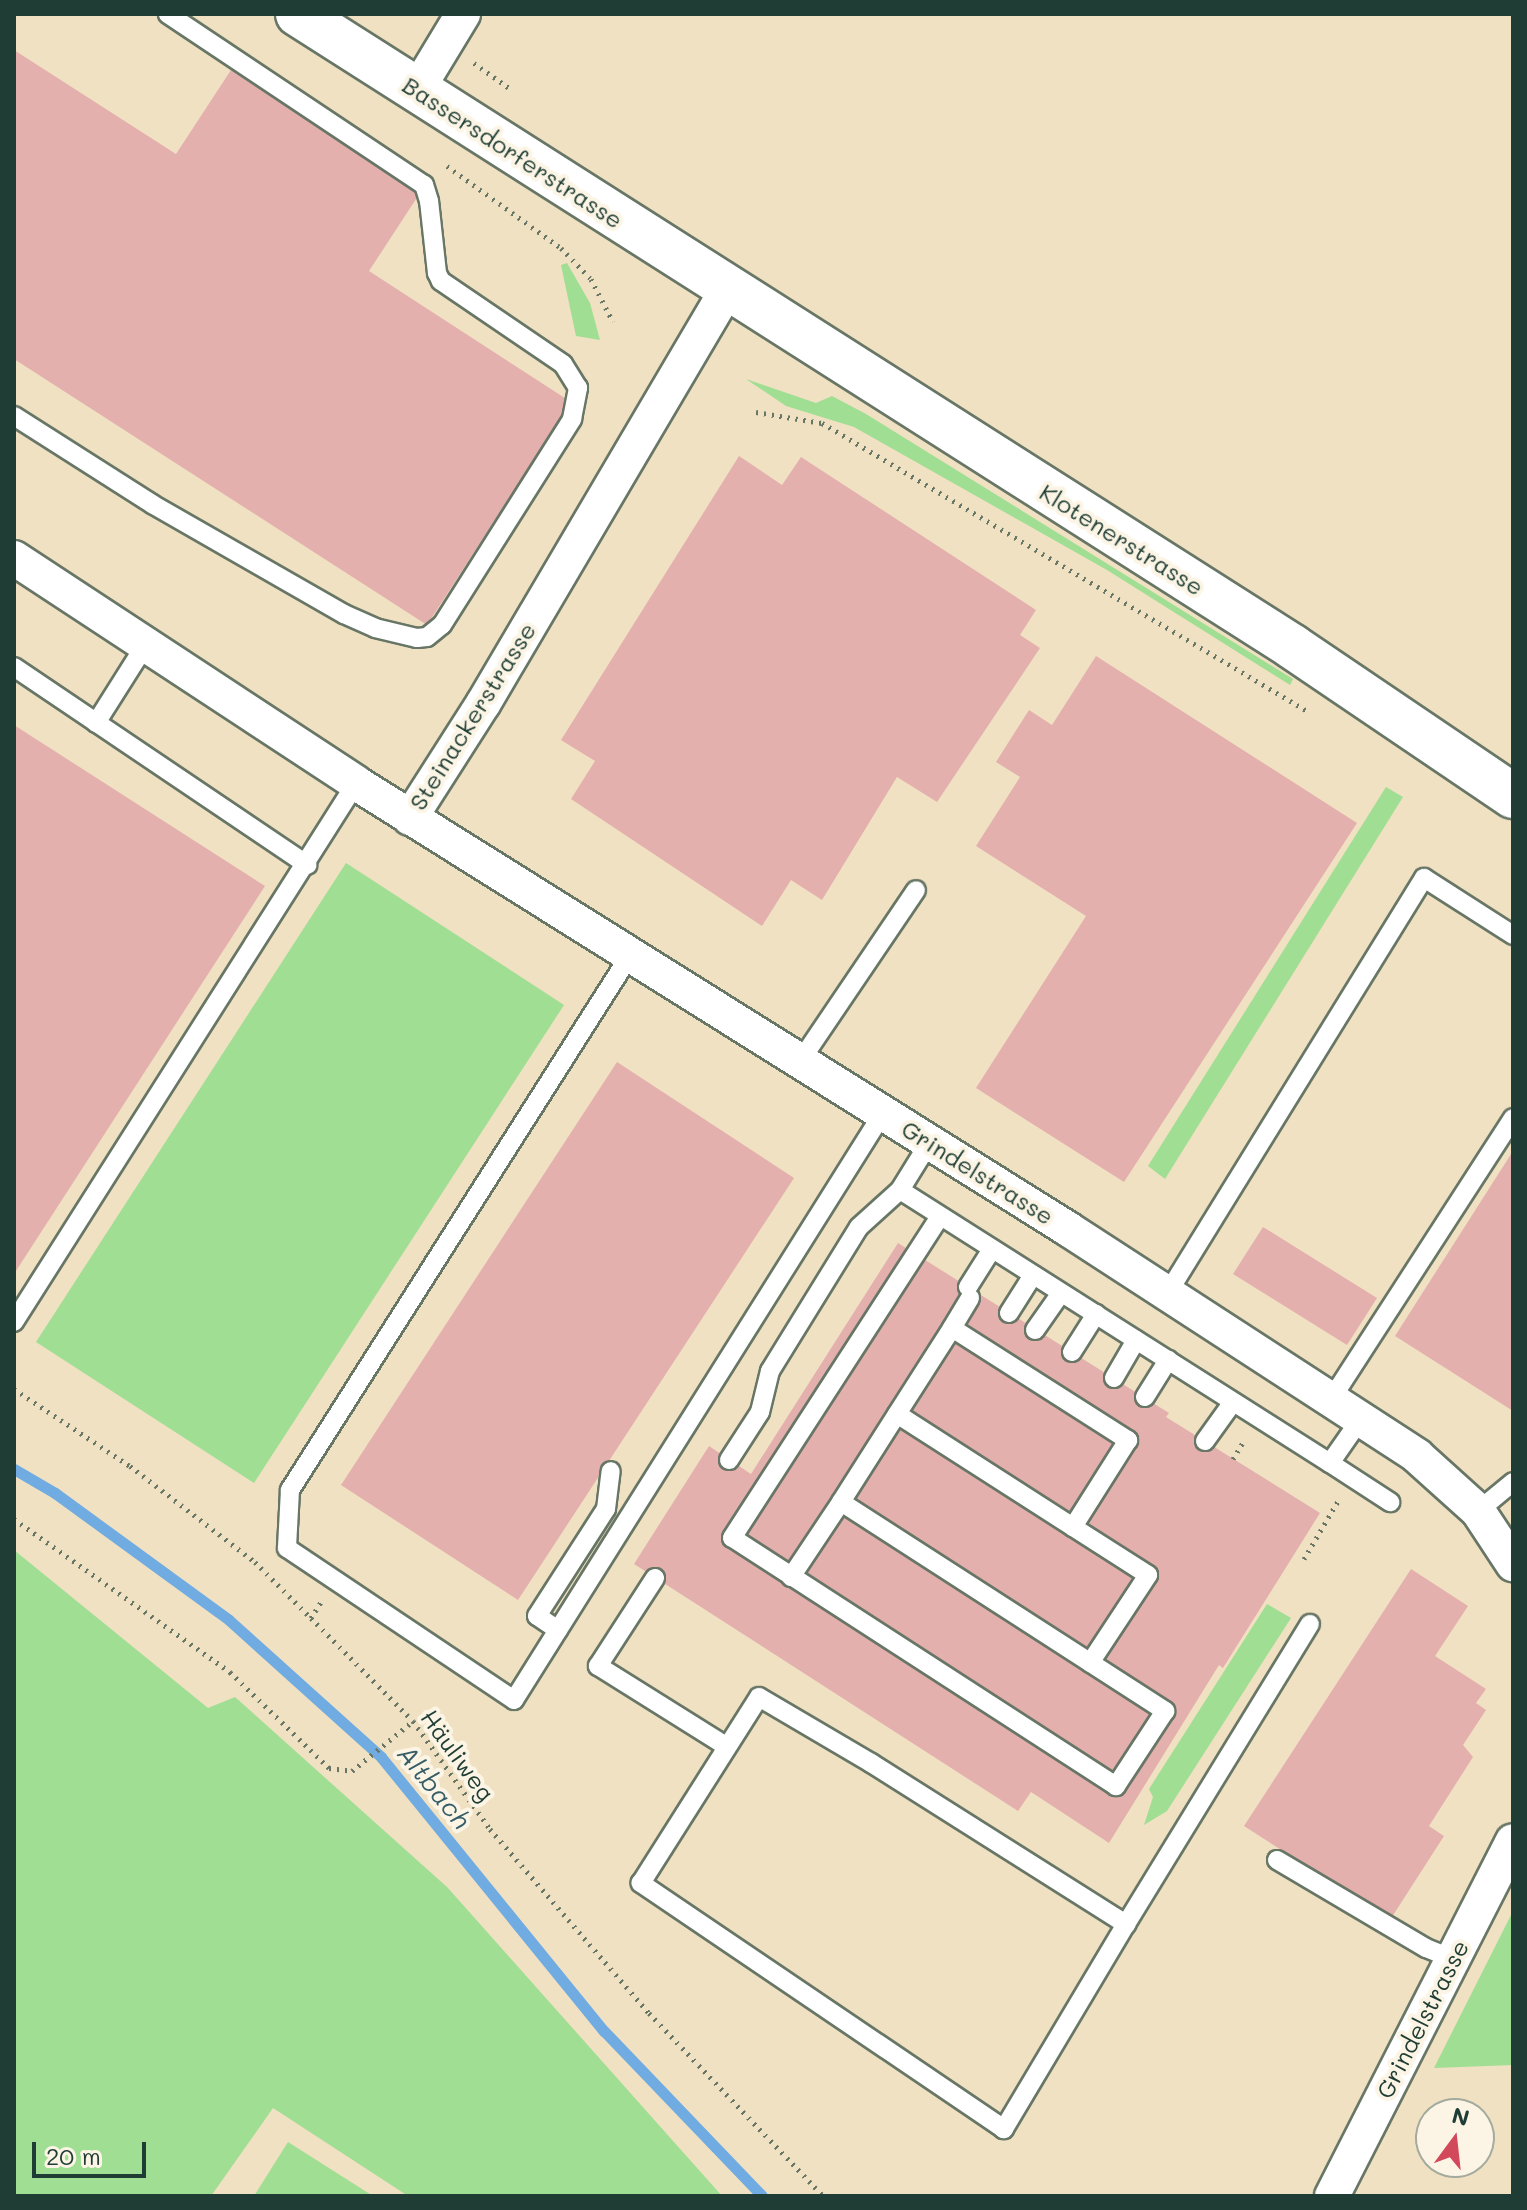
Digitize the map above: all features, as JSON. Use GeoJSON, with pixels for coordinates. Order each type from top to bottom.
{"type":"FeatureCollection","features":[{"type":"Feature","properties":{"kind":"main road","name":"Bassersdorferstrasse"},"geometry":{"type":"LineString","coordinates":[[298,14],[727,290]]}},
{"type":"Feature","properties":{"kind":"main road","name":"Klotenerstrasse"},"geometry":{"type":"LineString","coordinates":[[727,290],[1293,647],[1513,796]]}},
{"type":"Feature","properties":{"kind":"street"},"geometry":{"type":"LineString","coordinates":[[417,90],[463,14]]}},
{"type":"Feature","properties":{"kind":"street","name":"Steinackerstrasse"},"geometry":{"type":"LineString","coordinates":[[14,558],[410,818],[483,704],[727,290]]}},
{"type":"Feature","properties":{"kind":"street","name":"Grindelstrasse"},"geometry":{"type":"LineString","coordinates":[[410,818],[632,952],[1417,1456],[1478,1511],[1511,1555]]}},
{"type":"Feature","properties":{"kind":"street","name":"Grindelstrasse"},"geometry":{"type":"LineString","coordinates":[[1332,2196],[1513,1841]]}},
{"type":"Feature","properties":{"kind":"lane"},"geometry":{"type":"LineString","coordinates":[[14,416],[152,504],[344,614],[375,628],[417,638],[427,637],[442,625],[572,419],[578,388],[563,364],[441,281],[437,273],[429,201],[424,185],[168,14]]}},
{"type":"Feature","properties":{"kind":"lane"},"geometry":{"type":"LineString","coordinates":[[96,723],[146,644]]}},
{"type":"Feature","properties":{"kind":"lane"},"geometry":{"type":"LineString","coordinates":[[14,667],[307,865]]}},
{"type":"Feature","properties":{"kind":"lane"},"geometry":{"type":"LineString","coordinates":[[14,1322],[307,865],[356,783]]}},
{"type":"Feature","properties":{"kind":"lane"},"geometry":{"type":"LineString","coordinates":[[1167,1294],[1424,878],[1513,935]]}},
{"type":"Feature","properties":{"kind":"lane"},"geometry":{"type":"LineString","coordinates":[[801,1060],[916,890]]}},
{"type":"Feature","properties":{"kind":"lane"},"geometry":{"type":"LineString","coordinates":[[632,952],[290,1490],[287,1548],[514,1700],[883,1113]]}},
{"type":"Feature","properties":{"kind":"lane"},"geometry":{"type":"LineString","coordinates":[[1330,1401],[1513,1118]]}},
{"type":"Feature","properties":{"kind":"lane"},"geometry":{"type":"LineString","coordinates":[[729,1460],[760,1412],[770,1371],[859,1227],[900,1190],[929,1143]]}},
{"type":"Feature","properties":{"kind":"lane"},"geometry":{"type":"LineString","coordinates":[[900,1190],[1390,1502]]}},
{"type":"Feature","properties":{"kind":"lane"},"geometry":{"type":"LineString","coordinates":[[841,1502],[1165,1711],[1116,1786],[732,1538],[940,1216]]}},
{"type":"Feature","properties":{"kind":"lane"},"geometry":{"type":"LineString","coordinates":[[791,1577],[952,1328],[992,1249]]}},
{"type":"Feature","properties":{"kind":"lane"},"geometry":{"type":"LineString","coordinates":[[1009,1313],[1033,1275]]}},
{"type":"Feature","properties":{"kind":"lane"},"geometry":{"type":"LineString","coordinates":[[1035,1330],[1061,1293]]}},
{"type":"Feature","properties":{"kind":"lane"},"geometry":{"type":"LineString","coordinates":[[1072,1352],[1096,1314]]}},
{"type":"Feature","properties":{"kind":"lane"},"geometry":{"type":"LineString","coordinates":[[952,1328],[1128,1440],[1073,1527]]}},
{"type":"Feature","properties":{"kind":"lane"},"geometry":{"type":"LineString","coordinates":[[1114,1378],[1136,1340]]}},
{"type":"Feature","properties":{"kind":"lane"},"geometry":{"type":"LineString","coordinates":[[1145,1397],[1168,1360]]}},
{"type":"Feature","properties":{"kind":"lane"},"geometry":{"type":"LineString","coordinates":[[1205,1441],[1233,1402]]}},
{"type":"Feature","properties":{"kind":"lane"},"geometry":{"type":"LineString","coordinates":[[897,1414],[1148,1575],[1090,1663]]}},
{"type":"Feature","properties":{"kind":"lane"},"geometry":{"type":"LineString","coordinates":[[1330,1463],[1360,1420]]}},
{"type":"Feature","properties":{"kind":"lane"},"geometry":{"type":"LineString","coordinates":[[558,1630],[537,1616],[606,1509],[611,1471]]}},
{"type":"Feature","properties":{"kind":"lane"},"geometry":{"type":"LineString","coordinates":[[1478,1511],[1513,1482]]}},
{"type":"Feature","properties":{"kind":"lane"},"geometry":{"type":"LineString","coordinates":[[655,1578],[598,1666],[726,1746]]}},
{"type":"Feature","properties":{"kind":"lane"},"geometry":{"type":"LineString","coordinates":[[1126,1924],[871,1763],[759,1697],[641,1883],[1004,2129],[1310,1624]]}},
{"type":"Feature","properties":{"kind":"lane"},"geometry":{"type":"LineString","coordinates":[[1277,1860],[1426,1948],[1453,1959]]}},
{"type":"Feature","properties":{"kind":"path"},"geometry":{"type":"LineString","coordinates":[[453,170],[561,248],[591,279],[613,322]]}},
{"type":"Feature","properties":{"kind":"path"},"geometry":{"type":"LineString","coordinates":[[756,412],[822,423],[1323,720]]}},
{"type":"Feature","properties":{"kind":"path","name":"Häuliweg"},"geometry":{"type":"LineString","coordinates":[[14,1389],[130,1466],[255,1562],[413,1721],[490,1829],[629,1990],[823,2196]]}},
{"type":"Feature","properties":{"kind":"path"},"geometry":{"type":"LineString","coordinates":[[1304,1559],[1329,1518]]}},
{"type":"Feature","properties":{"kind":"path"},"geometry":{"type":"LineString","coordinates":[[14,1519],[230,1672],[329,1768],[352,1771],[413,1721]]}},
{"type":"Feature","properties":{"kind":"green space"},"geometry":{"type":"Polygon","coordinates":[[[567,263],[590,303],[600,340],[576,336],[561,265],[567,263]]]}},
{"type":"Feature","properties":{"kind":"green space"},"geometry":{"type":"Polygon","coordinates":[[[746,379],[816,403],[832,396],[866,414],[1293,679],[1290,685],[1107,570],[854,427],[786,406],[746,379]]]}},
{"type":"Feature","properties":{"kind":"green space"},"geometry":{"type":"Polygon","coordinates":[[[1386,787],[1403,797],[1165,1179],[1148,1166],[1386,787]]]}},
{"type":"Feature","properties":{"kind":"green space"},"geometry":{"type":"Polygon","coordinates":[[[346,863],[564,1005],[254,1483],[36,1342],[346,863]]]}},
{"type":"Feature","properties":{"kind":"green space"},"geometry":{"type":"Polygon","coordinates":[[[14,1550],[208,1708],[235,1697],[447,1887],[722,2196],[408,2196],[273,2108],[211,2196],[14,2196],[14,1550]]]}},
{"type":"Feature","properties":{"kind":"green space"},"geometry":{"type":"Polygon","coordinates":[[[1267,1604],[1291,1618],[1167,1811],[1144,1825],[1153,1797],[1149,1789],[1267,1604]]]}},
{"type":"Feature","properties":{"kind":"green space"},"geometry":{"type":"Polygon","coordinates":[[[1513,1911],[1513,2065],[1434,2068],[1513,1911]]]}},
{"type":"Feature","properties":{"kind":"green space"},"geometry":{"type":"Polygon","coordinates":[[[288,2142],[373,2196],[254,2196],[288,2142]]]}},
{"type":"Feature","properties":{"kind":"building"},"geometry":{"type":"Polygon","coordinates":[[[14,50],[176,154],[231,70],[420,193],[369,271],[571,402],[427,625],[14,359],[14,50]]]}},
{"type":"Feature","properties":{"kind":"building"},"geometry":{"type":"Polygon","coordinates":[[[739,456],[782,485],[801,457],[1036,610],[1020,635],[1040,648],[937,802],[897,777],[822,900],[791,880],[762,926],[571,799],[595,761],[561,740],[739,456]]]}},
{"type":"Feature","properties":{"kind":"building"},"geometry":{"type":"Polygon","coordinates":[[[1096,656],[1357,823],[1124,1182],[976,1088],[1086,916],[976,846],[1020,777],[996,762],[1029,710],[1052,725],[1096,656]]]}},
{"type":"Feature","properties":{"kind":"building"},"geometry":{"type":"Polygon","coordinates":[[[14,725],[265,886],[14,1274],[14,725]]]}},
{"type":"Feature","properties":{"kind":"building"},"geometry":{"type":"Polygon","coordinates":[[[617,1062],[794,1178],[518,1600],[341,1485],[617,1062]]]}},
{"type":"Feature","properties":{"kind":"building"},"geometry":{"type":"Polygon","coordinates":[[[1513,1151],[1513,1411],[1395,1336],[1513,1151]]]}},
{"type":"Feature","properties":{"kind":"building"},"geometry":{"type":"Polygon","coordinates":[[[1263,1227],[1377,1298],[1347,1345],[1233,1274],[1263,1227]]]}},
{"type":"Feature","properties":{"kind":"building"},"geometry":{"type":"Polygon","coordinates":[[[898,1243],[1169,1413],[1166,1417],[1320,1513],[1223,1668],[1219,1665],[1109,1843],[1031,1792],[1018,1811],[634,1564],[709,1446],[751,1474],[898,1243]]]}},
{"type":"Feature","properties":{"kind":"building"},"geometry":{"type":"Polygon","coordinates":[[[1411,1569],[1468,1606],[1435,1656],[1486,1689],[1476,1703],[1486,1710],[1463,1745],[1473,1757],[1429,1826],[1444,1836],[1390,1920],[1244,1826],[1411,1569]]]}},
{"type":"Feature","properties":{"kind":"waterway","name":"Altbach"},"geometry":{"type":"LineString","coordinates":[[14,1469],[55,1493],[229,1620],[381,1757],[604,2031],[762,2196]]}}]}
